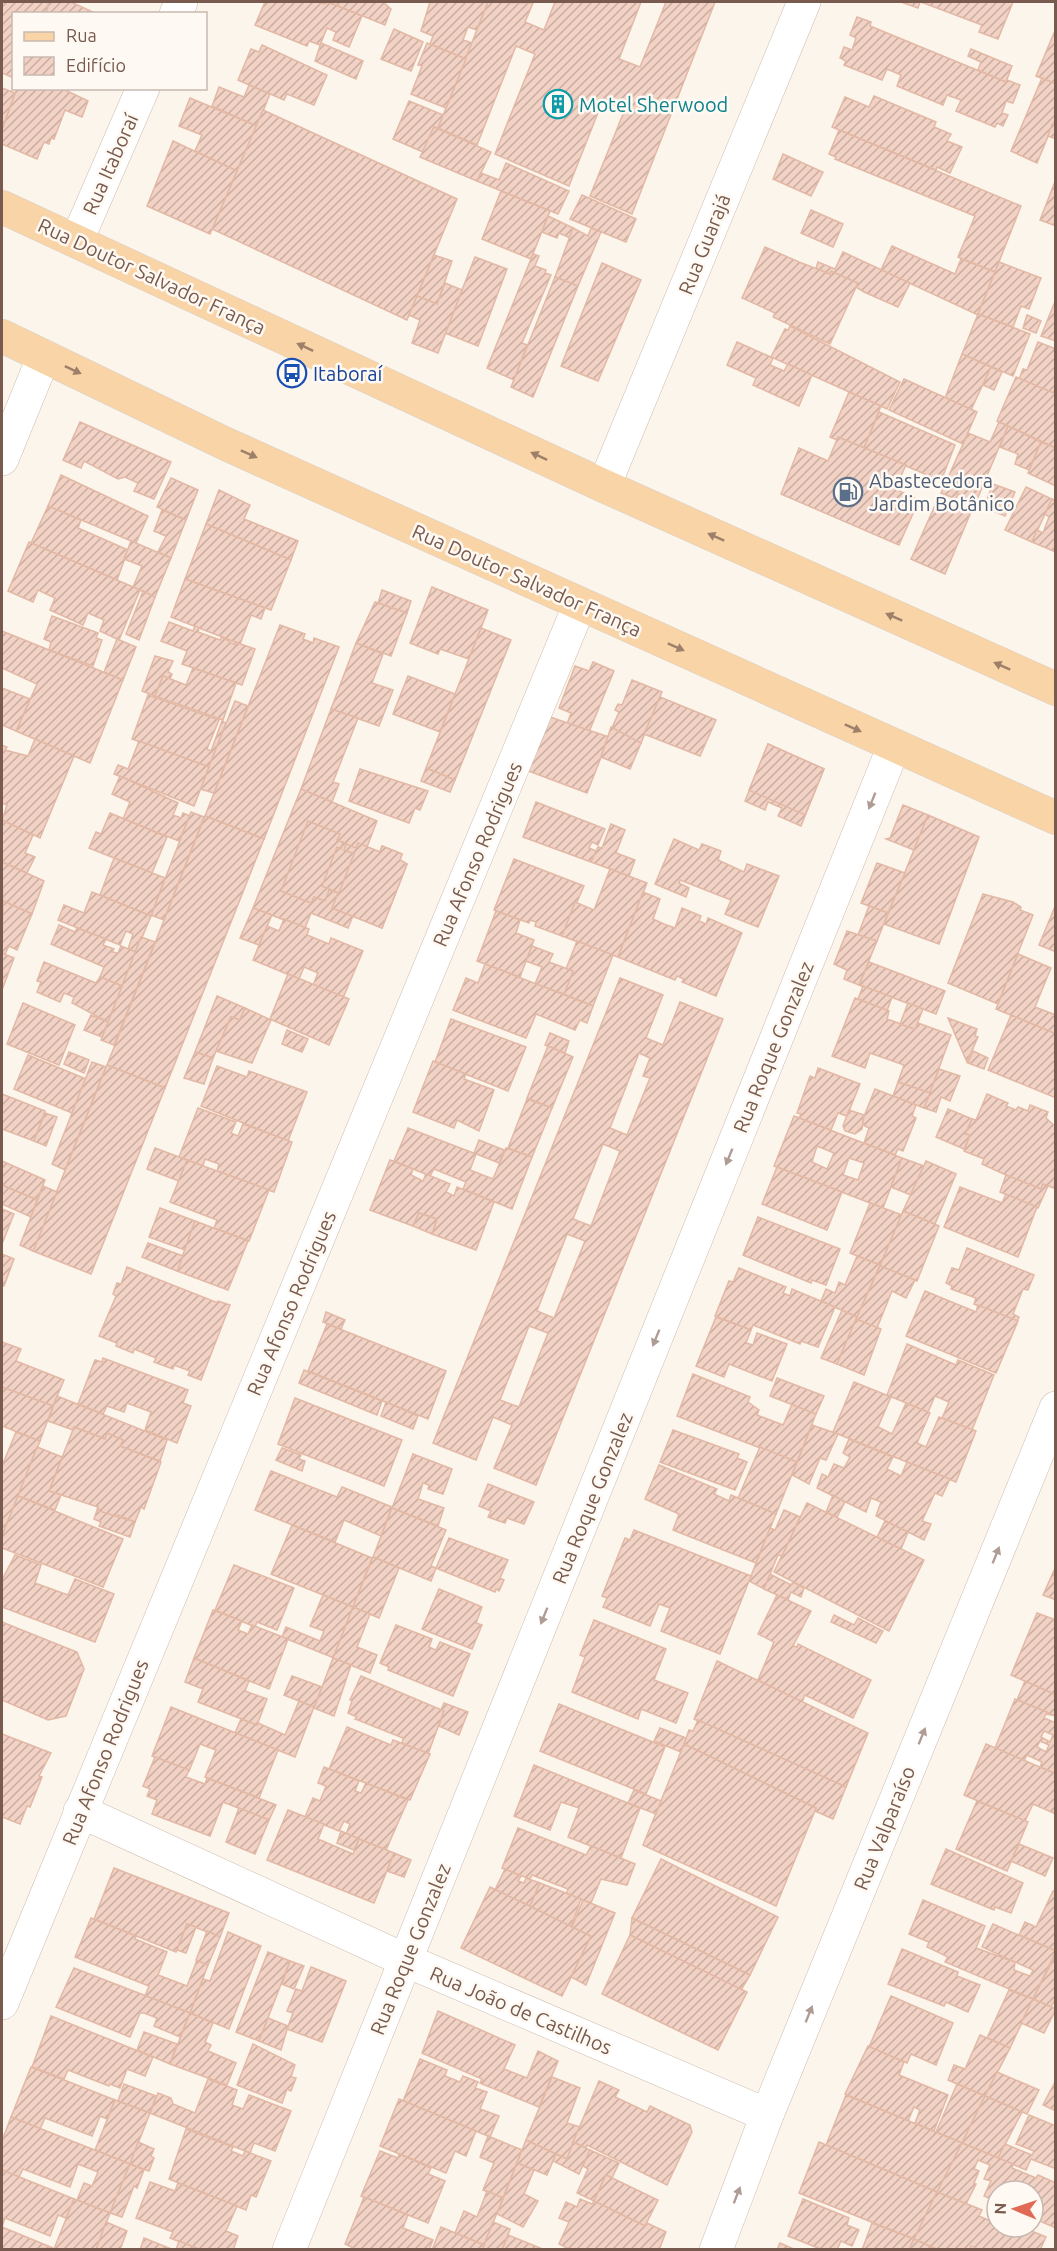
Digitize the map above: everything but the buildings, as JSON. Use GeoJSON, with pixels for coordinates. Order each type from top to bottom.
{"type":"FeatureCollection","features":[{"type":"Feature","properties":{"kind":"main road","name":"Rua Doutor Salvador França"},"geometry":{"type":"LineString","coordinates":[[2,207],[604,486],[1056,689]]}},
{"type":"Feature","properties":{"kind":"main road","name":"Rua Doutor Salvador França"},"geometry":{"type":"LineString","coordinates":[[2,336],[226,444],[1056,818]]}},
{"type":"Feature","properties":{"kind":"street","name":"Rua Guarajá"},"geometry":{"type":"LineString","coordinates":[[604,486],[804,2]]}},
{"type":"Feature","properties":{"kind":"street","name":"Rua Itaboraí"},"geometry":{"type":"LineString","coordinates":[[77,240],[142,90]]}},
{"type":"Feature","properties":{"kind":"street"},"geometry":{"type":"LineString","coordinates":[[2,459],[44,356]]}},
{"type":"Feature","properties":{"kind":"street","name":"Rua Afonso Rodrigues"},"geometry":{"type":"LineString","coordinates":[[5,1986],[80,1811],[580,604]]}},
{"type":"Feature","properties":{"kind":"street","name":"Rua Roque Gonzalez"},"geometry":{"type":"LineString","coordinates":[[289,2250],[894,746]]}},
{"type":"Feature","properties":{"kind":"street","name":"Rua Valparaíso"},"geometry":{"type":"LineString","coordinates":[[716,2250],[768,2115],[1056,1408]]}},
{"type":"Feature","properties":{"kind":"street","name":"Rua João de Castilhos"},"geometry":{"type":"LineString","coordinates":[[80,1811],[405,1960],[768,2115]]}},
{"type":"Feature","properties":{"kind":"place","name":"Motel Sherwood"},"geometry":{"type":"Point","coordinates":[558,104]}},
{"type":"Feature","properties":{"kind":"place","name":"Itaboraí"},"geometry":{"type":"Point","coordinates":[292,373]}},
{"type":"Feature","properties":{"kind":"place","name":"Abastecedora Jardim Botânico"},"geometry":{"type":"Point","coordinates":[848,492]}}]}
